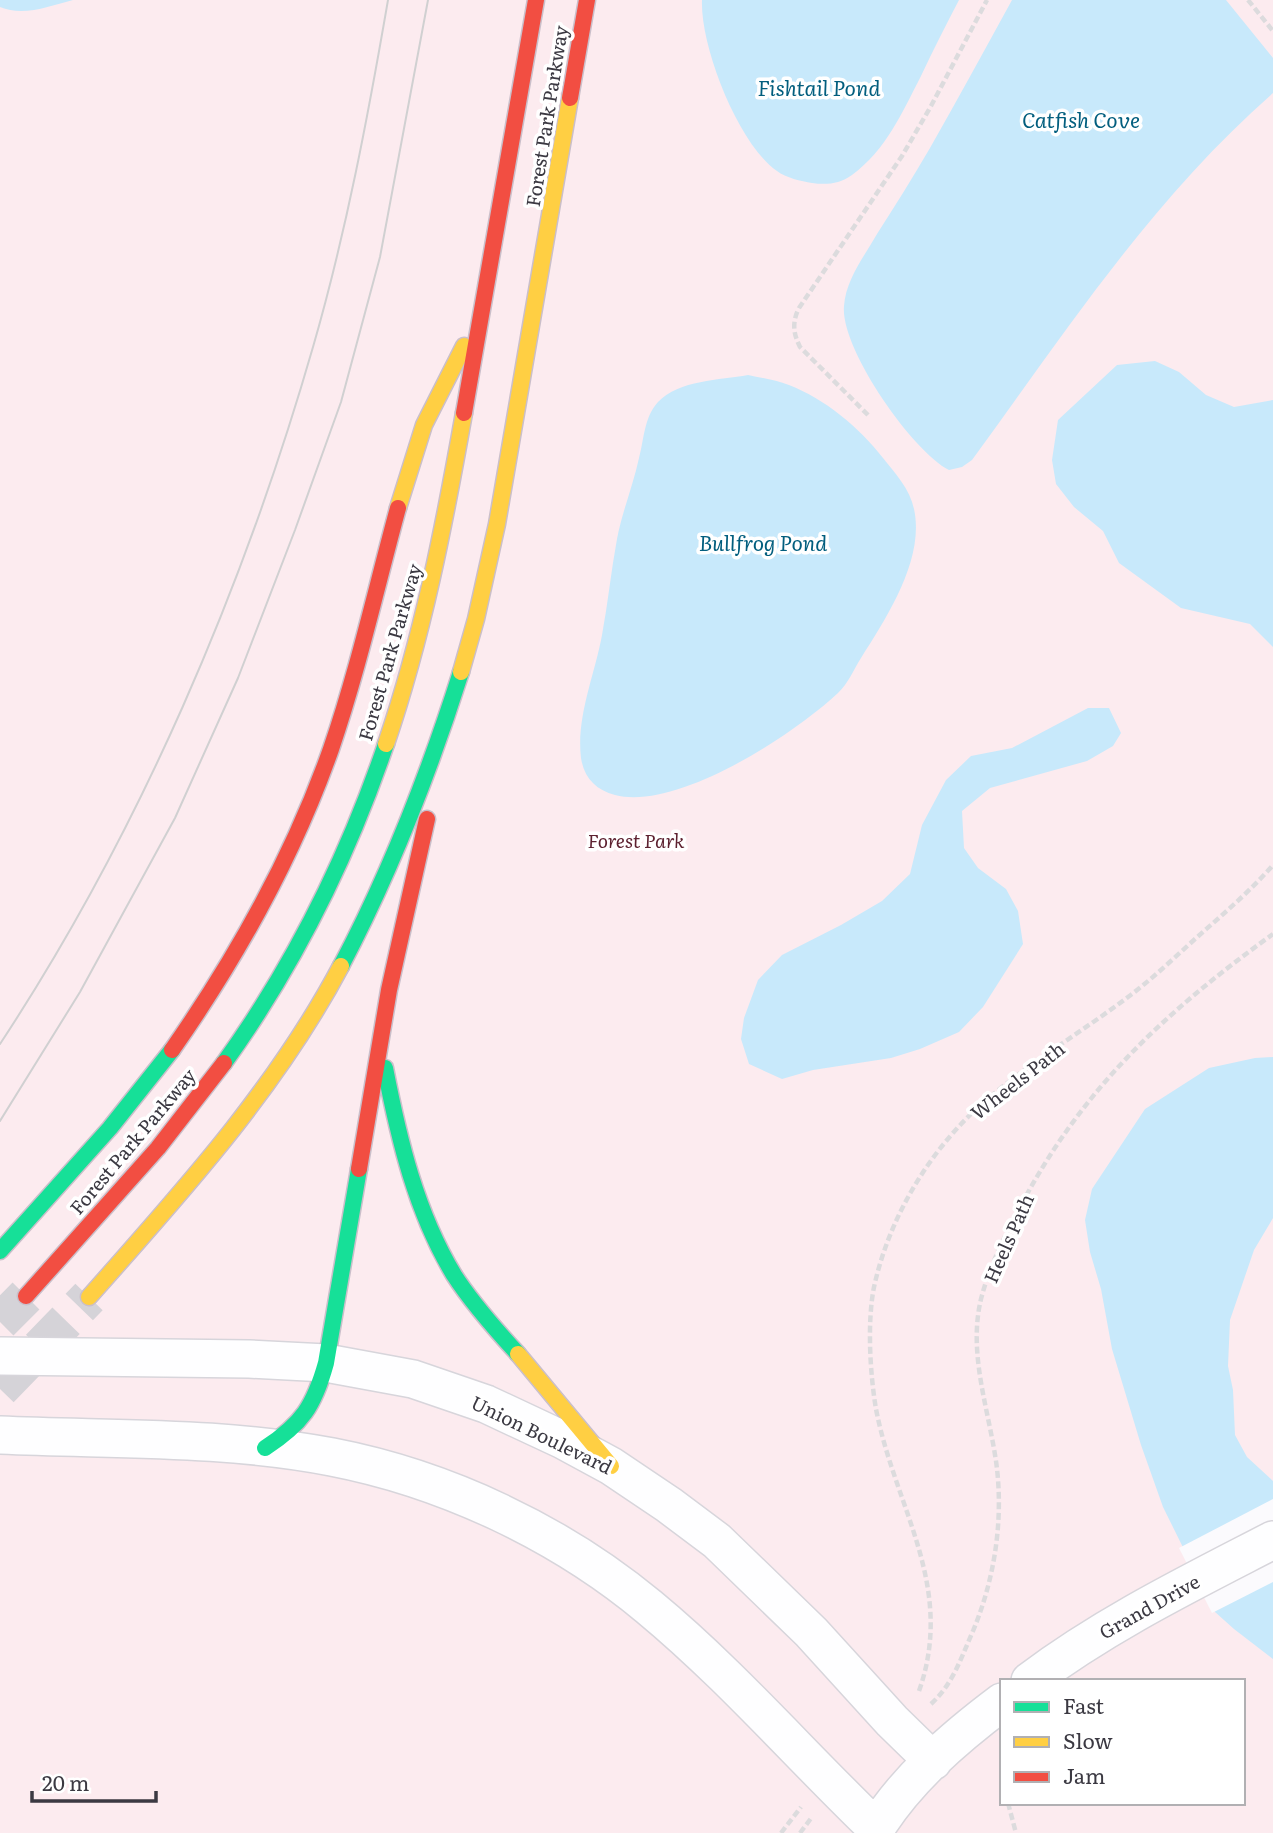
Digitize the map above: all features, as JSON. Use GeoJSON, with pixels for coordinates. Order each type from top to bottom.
{"type":"FeatureCollection","features":[{"type":"Feature","properties":{"kind":"main road","name":"Forest Park Parkway"},"geometry":{"type":"LineString","coordinates":[[26,1296],[199,1097],[257,1012],[305,931],[368,791],[398,710],[426,612],[442,539],[536,0]]}},
{"type":"Feature","properties":{"kind":"main road","name":"Forest Park Parkway"},"geometry":{"type":"LineString","coordinates":[[89,1297],[196,1174],[288,1052],[334,978],[375,900],[449,712],[478,608],[498,518],[587,0]]}},
{"type":"Feature","properties":{"kind":"main road"},"geometry":{"type":"LineString","coordinates":[[0,1251],[112,1124],[172,1050],[223,972],[264,902],[299,829],[353,680],[420,433],[484,306]]}},
{"type":"Feature","properties":{"kind":"main road"},"geometry":{"type":"LineString","coordinates":[[265,1448],[287,1434],[305,1417],[318,1393],[326,1363],[380,1042],[449,712]]}},
{"type":"Feature","properties":{"kind":"main road"},"geometry":{"type":"LineString","coordinates":[[380,1042],[403,1148],[425,1217],[447,1262],[477,1307],[611,1466]]}},
{"type":"Feature","properties":{"kind":"street","name":"Union Boulevard"},"geometry":{"type":"LineString","coordinates":[[0,1356],[249,1359],[326,1363],[413,1379],[486,1404],[611,1466],[717,1541],[811,1632],[892,1721],[933,1760]]}},
{"type":"Feature","properties":{"kind":"street"},"geometry":{"type":"LineString","coordinates":[[0,1435],[193,1442],[265,1448],[331,1457],[390,1471],[450,1490],[584,1559],[647,1605],[701,1652],[874,1831],[933,1760],[1000,1704]]}},
{"type":"Feature","properties":{"kind":"street","name":"Grand Drive"},"geometry":{"type":"LineString","coordinates":[[1033,1679],[1120,1621],[1273,1540]]}},
{"type":"Feature","properties":{"kind":"path"},"geometry":{"type":"LineString","coordinates":[[868,415],[800,346],[795,336],[794,320],[799,308],[902,156],[987,0]]}},
{"type":"Feature","properties":{"kind":"path"},"geometry":{"type":"LineString","coordinates":[[1248,0],[1273,31]]}},
{"type":"Feature","properties":{"kind":"path","name":"Wheels Path"},"geometry":{"type":"LineString","coordinates":[[919,1691],[929,1645],[932,1613],[928,1583],[876,1409],[872,1368],[874,1289],[898,1218],[916,1181],[938,1152],[989,1097],[1129,996],[1219,917],[1273,865]]}},
{"type":"Feature","properties":{"kind":"path","name":"Heels Path"},"geometry":{"type":"LineString","coordinates":[[927,1707],[952,1680],[976,1622],[995,1552],[999,1491],[977,1354],[978,1326],[981,1300],[1008,1230],[1057,1144],[1124,1059],[1205,985],[1273,934]]}},
{"type":"Feature","properties":{"kind":"path"},"geometry":{"type":"LineString","coordinates":[[1009,1805],[1016,1833]]}},
{"type":"Feature","properties":{"kind":"path"},"geometry":{"type":"LineString","coordinates":[[781,1833],[800,1807]]}},
{"type":"Feature","properties":{"kind":"path"},"geometry":{"type":"LineString","coordinates":[[800,1833],[814,1814]]}},
{"type":"Feature","properties":{"kind":"green space","name":"Forest Park"},"geometry":{"type":"Polygon","coordinates":[[[0,0],[1273,0],[1273,1833],[0,1833],[0,0]]]}},
{"type":"Feature","properties":{"kind":"water"},"geometry":{"type":"Polygon","coordinates":[[[0,0],[73,0],[18,11],[0,7],[0,0]]]}},
{"type":"Feature","properties":{"kind":"water","name":"Fishtail Pond"},"geometry":{"type":"Polygon","coordinates":[[[702,0],[959,0],[907,104],[884,142],[852,175],[838,182],[823,184],[798,180],[777,171],[762,158],[749,139],[724,93],[715,67],[707,42],[702,0]]]}},
{"type":"Feature","properties":{"kind":"water","name":"Catfish Cove"},"geometry":{"type":"Polygon","coordinates":[[[1012,0],[1226,0],[1273,58],[1273,93],[1229,134],[1150,221],[1077,315],[972,460],[962,467],[949,470],[916,442],[881,397],[854,347],[846,324],[845,296],[856,268],[930,148],[1012,0]]]}},
{"type":"Feature","properties":{"kind":"water"},"geometry":{"type":"Polygon","coordinates":[[[1155,361],[1179,372],[1206,395],[1234,407],[1273,400],[1273,647],[1250,624],[1181,608],[1119,563],[1103,531],[1074,507],[1056,484],[1052,460],[1058,420],[1117,365],[1155,361]]]}},
{"type":"Feature","properties":{"kind":"water","name":"Bullfrog Pond"},"geometry":{"type":"Polygon","coordinates":[[[748,375],[784,383],[816,398],[852,425],[874,447],[902,482],[912,502],[916,528],[909,567],[892,606],[848,681],[838,693],[793,729],[733,766],[670,792],[641,797],[608,793],[592,782],[585,772],[581,758],[581,727],[602,635],[619,529],[647,422],[658,402],[677,389],[700,382],[748,375]]]}},
{"type":"Feature","properties":{"kind":"water"},"geometry":{"type":"Polygon","coordinates":[[[1088,708],[1109,708],[1121,733],[1113,746],[1087,761],[990,788],[962,811],[964,848],[978,868],[1006,889],[1018,911],[1023,944],[983,1007],[959,1032],[891,1058],[813,1070],[782,1079],[749,1064],[741,1039],[744,1018],[758,980],[782,955],[882,901],[910,874],[922,825],[946,780],[971,756],[1012,748],[1088,708]]]}},
{"type":"Feature","properties":{"kind":"water"},"geometry":{"type":"Polygon","coordinates":[[[1273,1057],[1273,1218],[1254,1250],[1230,1320],[1228,1366],[1233,1390],[1235,1435],[1247,1457],[1273,1481],[1273,1659],[1215,1612],[1163,1507],[1112,1349],[1085,1220],[1092,1189],[1145,1109],[1209,1068],[1273,1057]]]}},
{"type":"Feature","properties":{"kind":"pier"},"geometry":{"type":"Polygon","coordinates":[[[1273,1499],[1273,1582],[1212,1613],[1179,1548],[1273,1499]]]}},
{"type":"Feature","properties":{"kind":"tunnel"},"geometry":{"type":"LineString","coordinates":[[0,1322],[26,1296]]}},
{"type":"Feature","properties":{"kind":"tunnel"},"geometry":{"type":"LineString","coordinates":[[0,1389],[89,1297]]}},
{"type":"Feature","properties":{"kind":"tram line"},"geometry":{"type":"LineString","coordinates":[[0,1044],[98,880],[142,795],[220,619],[254,529],[313,347],[336,261],[388,0]]}},
{"type":"Feature","properties":{"kind":"tram line"},"geometry":{"type":"LineString","coordinates":[[0,1121],[80,992],[175,818],[238,678],[295,530],[341,402],[380,257],[428,0]]}},
{"type":"Feature","properties":{"kind":"traffic: fast"},"geometry":{"type":"LineString","coordinates":[[341,966],[408,821],[461,672]]}},
{"type":"Feature","properties":{"kind":"traffic: fast"},"geometry":{"type":"LineString","coordinates":[[224,1063],[273,988],[317,910],[354,828],[386,744]]}},
{"type":"Feature","properties":{"kind":"traffic: fast"},"geometry":{"type":"LineString","coordinates":[[0,1251],[110,1128],[172,1050]]}},
{"type":"Feature","properties":{"kind":"traffic: fast"},"geometry":{"type":"LineString","coordinates":[[385,1068],[410,1175],[429,1226],[454,1275],[484,1316],[518,1354]]}},
{"type":"Feature","properties":{"kind":"traffic: fast"},"geometry":{"type":"LineString","coordinates":[[265,1448],[297,1422],[317,1391],[326,1363],[359,1169]]}},
{"type":"Feature","properties":{"kind":"traffic: slow"},"geometry":{"type":"LineString","coordinates":[[461,672],[497,524],[570,98]]}},
{"type":"Feature","properties":{"kind":"traffic: slow"},"geometry":{"type":"LineString","coordinates":[[398,508],[424,425],[464,346]]}},
{"type":"Feature","properties":{"kind":"traffic: slow"},"geometry":{"type":"LineString","coordinates":[[386,744],[411,662],[431,580],[464,413]]}},
{"type":"Feature","properties":{"kind":"traffic: slow"},"geometry":{"type":"LineString","coordinates":[[89,1297],[192,1179],[257,1097],[287,1055],[341,966]]}},
{"type":"Feature","properties":{"kind":"traffic: slow"},"geometry":{"type":"LineString","coordinates":[[518,1354],[611,1466]]}},
{"type":"Feature","properties":{"kind":"traffic: jam"},"geometry":{"type":"LineString","coordinates":[[464,413],[536,0]]}},
{"type":"Feature","properties":{"kind":"traffic: jam"},"geometry":{"type":"LineString","coordinates":[[570,98],[587,0]]}},
{"type":"Feature","properties":{"kind":"traffic: jam"},"geometry":{"type":"LineString","coordinates":[[172,1050],[219,979],[262,905],[316,789],[350,689],[398,508]]}},
{"type":"Feature","properties":{"kind":"traffic: jam"},"geometry":{"type":"LineString","coordinates":[[359,1169],[389,990],[427,819]]}},
{"type":"Feature","properties":{"kind":"traffic: jam"},"geometry":{"type":"LineString","coordinates":[[26,1296],[158,1148],[224,1063]]}}]}
